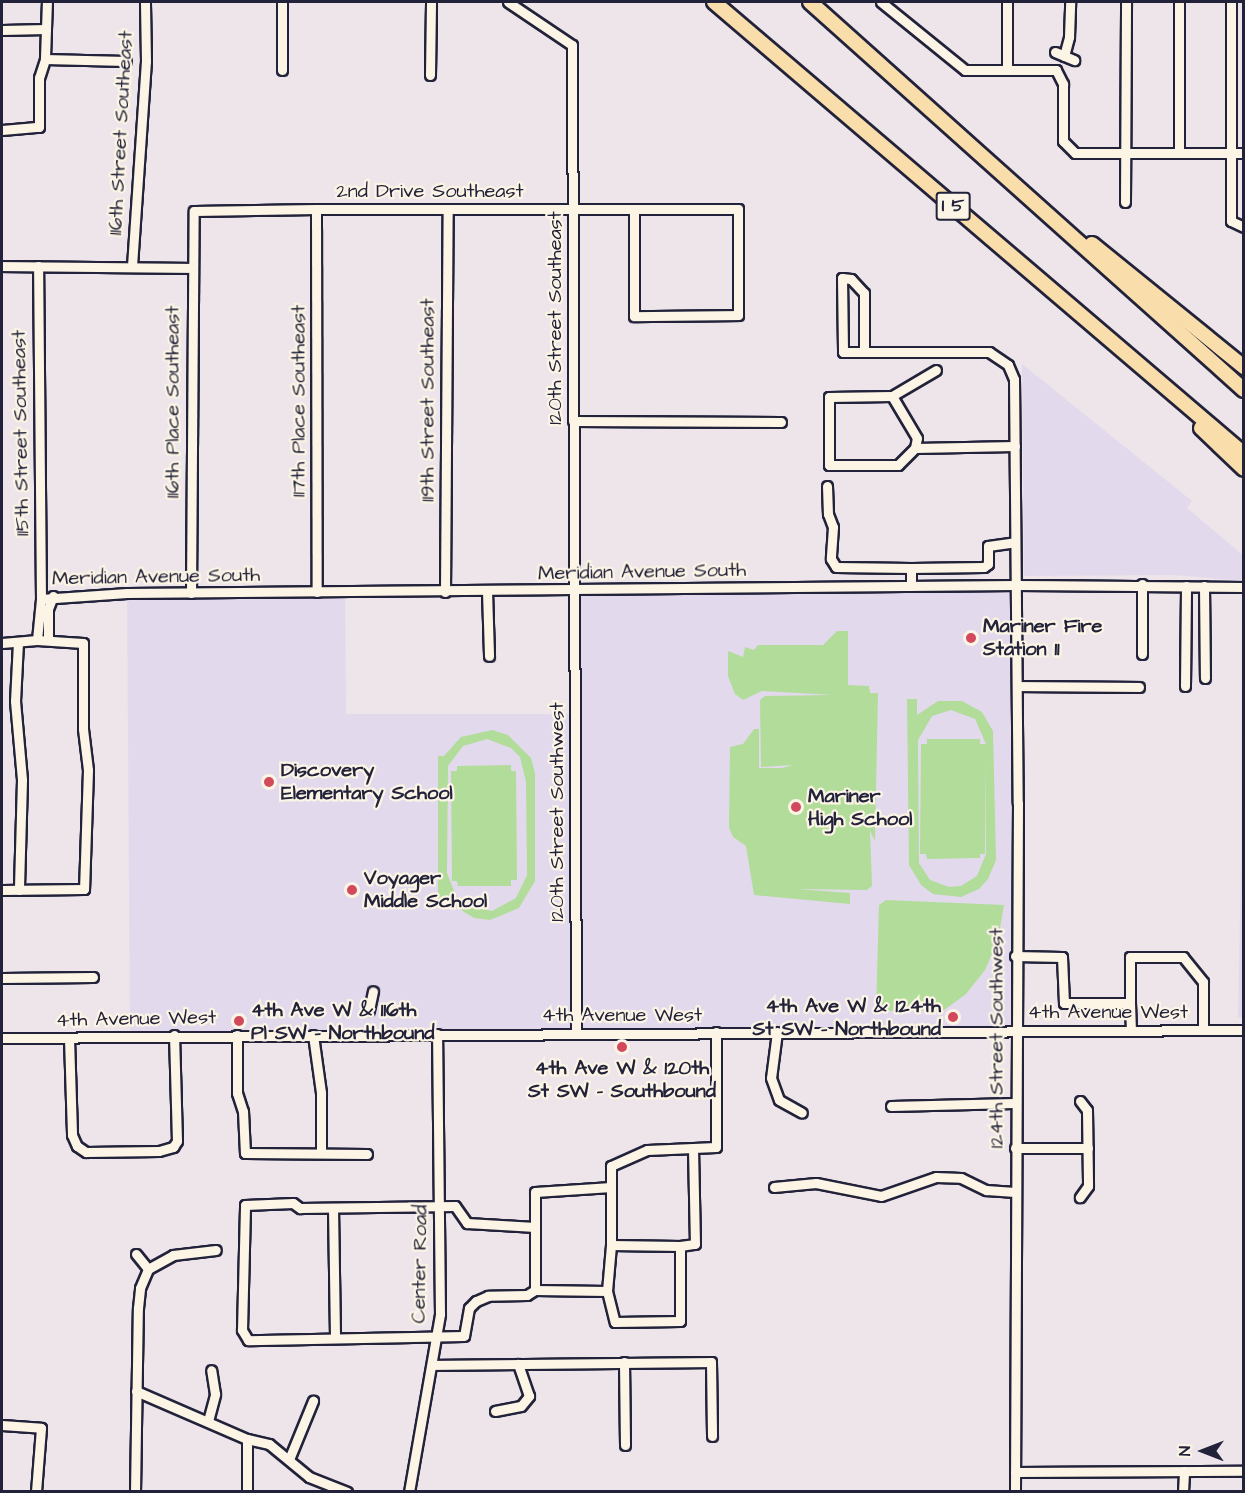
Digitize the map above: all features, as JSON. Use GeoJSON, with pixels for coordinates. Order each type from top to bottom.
{"type":"FeatureCollection","features":[{"type":"Feature","properties":{"kind":"highway","name":"I 5"},"geometry":{"type":"LineString","coordinates":[[714,2],[1244,454]]}},
{"type":"Feature","properties":{"kind":"highway"},"geometry":{"type":"LineString","coordinates":[[810,2],[1244,390]]}},
{"type":"Feature","properties":{"kind":"highway"},"geometry":{"type":"LineString","coordinates":[[1017,188],[1139,280],[1244,367]]}},
{"type":"Feature","properties":{"kind":"highway"},"geometry":{"type":"LineString","coordinates":[[1191,410],[1205,434],[1244,469]]}},
{"type":"Feature","properties":{"kind":"street"},"geometry":{"type":"LineString","coordinates":[[2,130],[39,127],[39,78],[45,59],[47,2]]}},
{"type":"Feature","properties":{"kind":"street","name":"116th Street Southeast"},"geometry":{"type":"LineString","coordinates":[[132,266],[146,61],[145,2]]}},
{"type":"Feature","properties":{"kind":"street"},"geometry":{"type":"LineString","coordinates":[[282,2],[282,70]]}},
{"type":"Feature","properties":{"kind":"street"},"geometry":{"type":"LineString","coordinates":[[430,75],[431,2]]}},
{"type":"Feature","properties":{"kind":"street","name":"120th Street Southeast"},"geometry":{"type":"LineString","coordinates":[[508,2],[572,45],[575,591]]}},
{"type":"Feature","properties":{"kind":"street"},"geometry":{"type":"LineString","coordinates":[[881,2],[955,65],[976,71],[1048,69],[1061,75],[1063,141],[1067,148],[1075,153],[1244,153]]}},
{"type":"Feature","properties":{"kind":"street"},"geometry":{"type":"LineString","coordinates":[[1007,2],[1007,69]]}},
{"type":"Feature","properties":{"kind":"street"},"geometry":{"type":"LineString","coordinates":[[1070,2],[1070,37],[1060,54],[1074,60]]}},
{"type":"Feature","properties":{"kind":"street"},"geometry":{"type":"LineString","coordinates":[[1125,202],[1126,2]]}},
{"type":"Feature","properties":{"kind":"street"},"geometry":{"type":"LineString","coordinates":[[1179,2],[1179,153]]}},
{"type":"Feature","properties":{"kind":"street"},"geometry":{"type":"LineString","coordinates":[[1231,2],[1231,221],[1244,227]]}},
{"type":"Feature","properties":{"kind":"street"},"geometry":{"type":"LineString","coordinates":[[2,30],[46,29]]}},
{"type":"Feature","properties":{"kind":"street"},"geometry":{"type":"LineString","coordinates":[[45,59],[126,61]]}},
{"type":"Feature","properties":{"kind":"street","name":"2nd Drive Southeast"},"geometry":{"type":"LineString","coordinates":[[194,211],[573,208],[738,209],[738,315],[634,316],[633,209]]}},
{"type":"Feature","properties":{"kind":"street","name":"117th Place Southeast"},"geometry":{"type":"LineString","coordinates":[[316,209],[318,592]]}},
{"type":"Feature","properties":{"kind":"street","name":"119th Street Southeast"},"geometry":{"type":"LineString","coordinates":[[445,592],[448,209]]}},
{"type":"Feature","properties":{"kind":"street","name":"116th Place Southeast"},"geometry":{"type":"LineString","coordinates":[[191,593],[194,211]]}},
{"type":"Feature","properties":{"kind":"street","name":"115th Street Southeast"},"geometry":{"type":"LineString","coordinates":[[37,640],[41,598],[38,266]]}},
{"type":"Feature","properties":{"kind":"street"},"geometry":{"type":"LineString","coordinates":[[2,267],[192,267]]}},
{"type":"Feature","properties":{"kind":"street"},"geometry":{"type":"LineString","coordinates":[[842,279],[851,279],[864,293],[864,352],[843,352],[842,279]]}},
{"type":"Feature","properties":{"kind":"street","name":"124th Street Southwest"},"geometry":{"type":"LineString","coordinates":[[864,352],[989,352],[1008,365],[1014,380],[1017,686],[1014,1030],[1015,1491]]}},
{"type":"Feature","properties":{"kind":"street"},"geometry":{"type":"LineString","coordinates":[[892,396],[917,438],[915,448],[898,465],[829,465],[829,397],[892,396],[936,370]]}},
{"type":"Feature","properties":{"kind":"street"},"geometry":{"type":"LineString","coordinates":[[573,421],[781,422]]}},
{"type":"Feature","properties":{"kind":"street"},"geometry":{"type":"LineString","coordinates":[[915,448],[1014,446]]}},
{"type":"Feature","properties":{"kind":"street"},"geometry":{"type":"LineString","coordinates":[[827,486],[828,514],[833,527],[831,559],[836,567],[984,567],[988,564],[988,546],[1016,542]]}},
{"type":"Feature","properties":{"kind":"street"},"geometry":{"type":"LineString","coordinates":[[911,568],[911,586]]}},
{"type":"Feature","properties":{"kind":"street"},"geometry":{"type":"LineString","coordinates":[[1142,584],[1142,654]]}},
{"type":"Feature","properties":{"kind":"street","name":"Meridian Avenue South"},"geometry":{"type":"LineString","coordinates":[[41,598],[191,593],[1016,585],[1142,584],[1244,587]]}},
{"type":"Feature","properties":{"kind":"street"},"geometry":{"type":"LineString","coordinates":[[1185,686],[1186,586]]}},
{"type":"Feature","properties":{"kind":"street"},"geometry":{"type":"LineString","coordinates":[[1204,586],[1206,678]]}},
{"type":"Feature","properties":{"kind":"street"},"geometry":{"type":"LineString","coordinates":[[487,591],[489,656]]}},
{"type":"Feature","properties":{"kind":"street","name":"120th Street Southwest"},"geometry":{"type":"LineString","coordinates":[[575,591],[576,1033]]}},
{"type":"Feature","properties":{"kind":"street"},"geometry":{"type":"LineString","coordinates":[[48,640],[48,609],[53,596]]}},
{"type":"Feature","properties":{"kind":"street"},"geometry":{"type":"LineString","coordinates":[[2,642],[48,640],[83,643],[82,720],[88,770],[84,889],[2,890]]}},
{"type":"Feature","properties":{"kind":"street"},"geometry":{"type":"LineString","coordinates":[[18,642],[15,701],[22,780],[19,890]]}},
{"type":"Feature","properties":{"kind":"street"},"geometry":{"type":"LineString","coordinates":[[1017,686],[1139,687]]}},
{"type":"Feature","properties":{"kind":"street"},"geometry":{"type":"LineString","coordinates":[[1016,956],[1062,957],[1064,1003],[1130,1003]]}},
{"type":"Feature","properties":{"kind":"street"},"geometry":{"type":"LineString","coordinates":[[1131,1029],[1130,957],[1182,957],[1203,982],[1203,1030]]}},
{"type":"Feature","properties":{"kind":"street"},"geometry":{"type":"LineString","coordinates":[[2,978],[93,977]]}},
{"type":"Feature","properties":{"kind":"street"},"geometry":{"type":"LineString","coordinates":[[369,1010],[374,992]]}},
{"type":"Feature","properties":{"kind":"street","name":"4th Avenue West"},"geometry":{"type":"LineString","coordinates":[[2,1038],[174,1035],[1244,1030]]}},
{"type":"Feature","properties":{"kind":"street"},"geometry":{"type":"LineString","coordinates":[[680,1246],[680,1321],[615,1322],[608,1291],[611,1245],[611,1166],[647,1150],[716,1146],[716,1032]]}},
{"type":"Feature","properties":{"kind":"street"},"geometry":{"type":"LineString","coordinates":[[777,1032],[771,1078],[779,1100],[802,1113]]}},
{"type":"Feature","properties":{"kind":"street","name":"Center Road"},"geometry":{"type":"LineString","coordinates":[[409,1491],[437,1336],[439,1206],[437,1034]]}},
{"type":"Feature","properties":{"kind":"street"},"geometry":{"type":"LineString","coordinates":[[69,1038],[74,1142],[86,1152],[159,1151],[173,1147],[177,1141],[174,1035]]}},
{"type":"Feature","properties":{"kind":"street"},"geometry":{"type":"LineString","coordinates":[[237,1035],[237,1093],[243,1111],[245,1154],[367,1154]]}},
{"type":"Feature","properties":{"kind":"street"},"geometry":{"type":"LineString","coordinates":[[313,1035],[321,1093],[321,1153]]}},
{"type":"Feature","properties":{"kind":"street"},"geometry":{"type":"LineString","coordinates":[[1080,1101],[1087,1110],[1088,1148],[1088,1186],[1080,1197]]}},
{"type":"Feature","properties":{"kind":"street"},"geometry":{"type":"LineString","coordinates":[[891,1106],[1014,1103]]}},
{"type":"Feature","properties":{"kind":"street"},"geometry":{"type":"LineString","coordinates":[[611,1245],[680,1246],[695,1244],[693,1148]]}},
{"type":"Feature","properties":{"kind":"street"},"geometry":{"type":"LineString","coordinates":[[1015,1148],[1088,1148]]}},
{"type":"Feature","properties":{"kind":"street"},"geometry":{"type":"LineString","coordinates":[[774,1187],[816,1184],[881,1196],[936,1177],[961,1178],[986,1190],[1015,1192]]}},
{"type":"Feature","properties":{"kind":"street"},"geometry":{"type":"LineString","coordinates":[[534,1290],[534,1192],[611,1187]]}},
{"type":"Feature","properties":{"kind":"street"},"geometry":{"type":"LineString","coordinates":[[535,1227],[468,1223],[455,1206],[300,1208],[282,1203],[251,1203],[242,1208],[242,1330],[248,1341],[464,1336],[469,1308],[482,1299],[527,1295],[534,1290],[608,1291]]}},
{"type":"Feature","properties":{"kind":"street"},"geometry":{"type":"LineString","coordinates":[[333,1208],[335,1338]]}},
{"type":"Feature","properties":{"kind":"street"},"geometry":{"type":"LineString","coordinates":[[135,1491],[140,1288],[148,1269],[173,1255],[216,1250]]}},
{"type":"Feature","properties":{"kind":"street"},"geometry":{"type":"LineString","coordinates":[[136,1254],[148,1269]]}},
{"type":"Feature","properties":{"kind":"street"},"geometry":{"type":"LineString","coordinates":[[624,1362],[625,1445]]}},
{"type":"Feature","properties":{"kind":"street"},"geometry":{"type":"LineString","coordinates":[[432,1365],[711,1362],[712,1436]]}},
{"type":"Feature","properties":{"kind":"street"},"geometry":{"type":"LineString","coordinates":[[495,1411],[522,1406],[529,1396],[518,1364]]}},
{"type":"Feature","properties":{"kind":"street"},"geometry":{"type":"LineString","coordinates":[[208,1421],[215,1394],[211,1370]]}},
{"type":"Feature","properties":{"kind":"street"},"geometry":{"type":"LineString","coordinates":[[136,1391],[247,1439],[269,1444],[290,1457],[309,1477],[346,1491]]}},
{"type":"Feature","properties":{"kind":"street"},"geometry":{"type":"LineString","coordinates":[[290,1457],[313,1401]]}},
{"type":"Feature","properties":{"kind":"street"},"geometry":{"type":"LineString","coordinates":[[2,1425],[41,1428],[36,1491]]}},
{"type":"Feature","properties":{"kind":"street"},"geometry":{"type":"LineString","coordinates":[[247,1439],[247,1491]]}},
{"type":"Feature","properties":{"kind":"street"},"geometry":{"type":"LineString","coordinates":[[1183,1491],[1184,1471]]}},
{"type":"Feature","properties":{"kind":"street"},"geometry":{"type":"LineString","coordinates":[[1015,1472],[1244,1471]]}},
{"type":"Feature","properties":{"kind":"shaded area"},"geometry":{"type":"Polygon","coordinates":[[[1022,364],[1192,501],[1187,508],[1243,555],[1243,581],[1174,575],[1024,576],[1022,364]]]}},
{"type":"Feature","properties":{"kind":"shaded area"},"geometry":{"type":"Polygon","coordinates":[[[1016,585],[1015,1030],[130,1036],[127,593],[345,592],[346,714],[574,714],[575,591],[1016,585]]]}},
{"type":"Feature","properties":{"kind":"shaded area"},"geometry":{"type":"Polygon","coordinates":[[[1242,599],[1244,1017],[1238,1017],[1241,862],[1242,599]]]}},
{"type":"Feature","properties":{"kind":"green space"},"geometry":{"type":"Polygon","coordinates":[[[837,631],[848,631],[848,685],[869,686],[870,693],[878,693],[875,841],[870,831],[872,886],[867,890],[797,889],[850,893],[850,904],[754,895],[746,846],[733,837],[729,827],[730,747],[743,744],[754,729],[759,729],[759,768],[782,768],[793,765],[761,767],[760,700],[765,696],[833,695],[762,691],[743,700],[735,694],[728,676],[728,651],[743,657],[745,647],[754,650],[758,645],[823,645],[837,631]]]}},
{"type":"Feature","properties":{"kind":"green space"},"geometry":{"type":"Polygon","coordinates":[[[907,699],[917,699],[917,715],[938,701],[962,701],[982,712],[993,731],[996,860],[988,879],[979,889],[961,897],[933,894],[921,885],[909,865],[907,699]],[[951,710],[932,716],[918,740],[919,863],[930,880],[949,887],[961,886],[977,876],[986,854],[986,755],[985,854],[980,854],[980,858],[927,859],[926,854],[920,854],[921,744],[927,744],[927,739],[980,739],[980,744],[986,744],[975,719],[951,710]]]}},
{"type":"Feature","properties":{"kind":"green space"},"geometry":{"type":"Polygon","coordinates":[[[492,730],[508,735],[531,758],[535,773],[535,881],[519,908],[490,920],[474,918],[447,901],[438,900],[438,756],[444,756],[461,737],[492,730]],[[487,739],[463,746],[448,766],[447,873],[456,896],[466,905],[492,911],[516,898],[527,875],[526,782],[520,757],[511,748],[487,739]]]}},
{"type":"Feature","properties":{"kind":"green space"},"geometry":{"type":"Polygon","coordinates":[[[511,765],[511,771],[516,771],[517,880],[511,880],[511,886],[458,886],[457,881],[452,881],[451,771],[457,771],[457,766],[511,765]]]}},
{"type":"Feature","properties":{"kind":"green space"},"geometry":{"type":"Polygon","coordinates":[[[886,900],[1004,905],[998,940],[985,970],[966,994],[944,1010],[876,1011],[879,905],[886,900]]]}},
{"type":"Feature","properties":{"kind":"place","name":"Mariner Fire Station 11"},"geometry":{"type":"Point","coordinates":[971,638]}},
{"type":"Feature","properties":{"kind":"place","name":"Discovery Elementary School"},"geometry":{"type":"Point","coordinates":[269,782]}},
{"type":"Feature","properties":{"kind":"place","name":"Mariner High School"},"geometry":{"type":"Point","coordinates":[796,807]}},
{"type":"Feature","properties":{"kind":"place","name":"Voyager Middle School"},"geometry":{"type":"Point","coordinates":[352,890]}},
{"type":"Feature","properties":{"kind":"place","name":"4th Ave W & 124th St SW - Northbound"},"geometry":{"type":"Point","coordinates":[953,1017]}},
{"type":"Feature","properties":{"kind":"place","name":"4th Ave W & 116th Pl SW - Northbound"},"geometry":{"type":"Point","coordinates":[239,1021]}},
{"type":"Feature","properties":{"kind":"place","name":"4th Ave W & 120th St SW - Southbound"},"geometry":{"type":"Point","coordinates":[622,1047]}}]}
